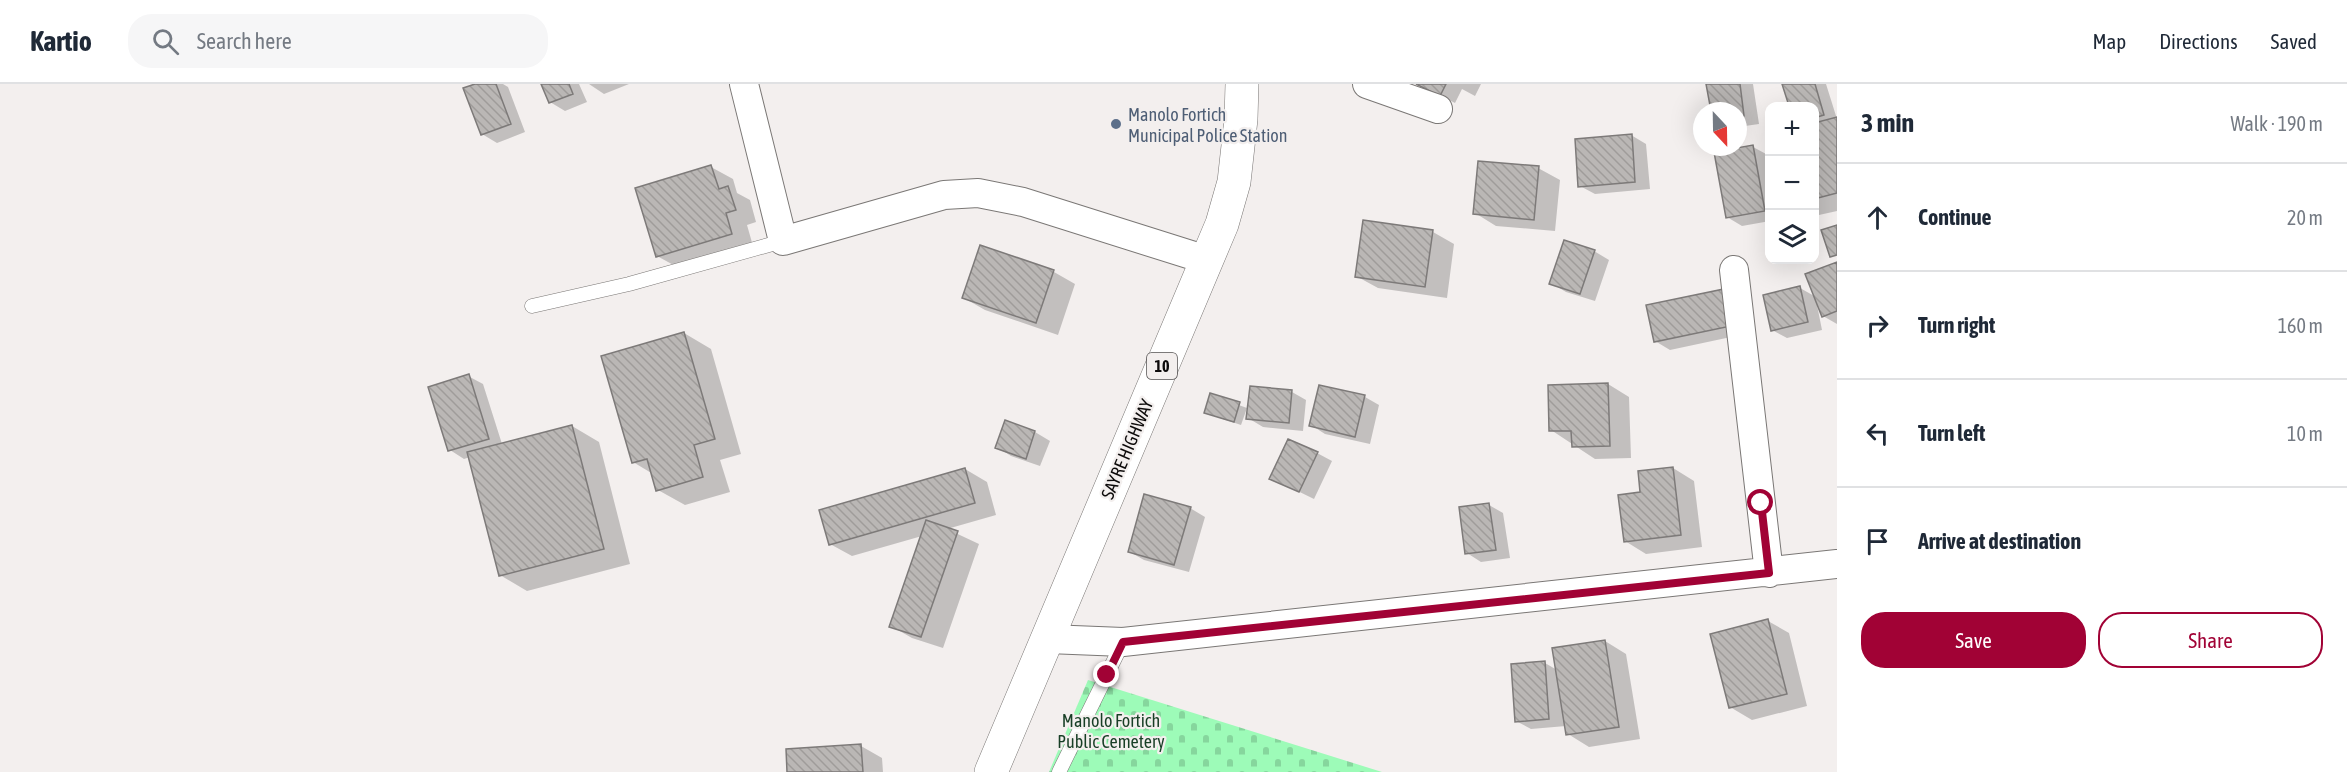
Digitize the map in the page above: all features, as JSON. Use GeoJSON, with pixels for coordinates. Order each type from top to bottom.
{"type":"FeatureCollection","features":[{"type":"Feature","properties":{"kind":"highway","name":"SAYRE HIGHWAY"},"geometry":{"type":"LineString","coordinates":[[992,772],[1221,224],[1234,182],[1242,84]]}},
{"type":"Feature","properties":{"kind":"street"},"geometry":{"type":"LineString","coordinates":[[744,84],[783,241],[944,195],[978,193],[1023,202],[1207,260]]}},
{"type":"Feature","properties":{"kind":"street"},"geometry":{"type":"LineString","coordinates":[[1367,84],[1438,109]]}},
{"type":"Feature","properties":{"kind":"street"},"geometry":{"type":"LineString","coordinates":[[1734,270],[1769,573]]}},
{"type":"Feature","properties":{"kind":"street"},"geometry":{"type":"LineString","coordinates":[[1048,639],[1123,642],[1837,564]]}},
{"type":"Feature","properties":{"kind":"lane"},"geometry":{"type":"LineString","coordinates":[[532,306],[629,284],[783,241]]}},
{"type":"Feature","properties":{"kind":"lane"},"geometry":{"type":"LineString","coordinates":[[1059,772],[1123,642]]}},
{"type":"Feature","properties":{"kind":"green space","name":"Manolo Fortich Public Cemetery"},"geometry":{"type":"Polygon","coordinates":[[[1088,680],[1382,772],[1049,772],[1088,680]]]}},
{"type":"Feature","properties":{"kind":"building"},"geometry":{"type":"Polygon","coordinates":[[[475,84],[496,84],[511,124],[481,135],[463,88],[475,84]]]}},
{"type":"Feature","properties":{"kind":"building"},"geometry":{"type":"Polygon","coordinates":[[[541,84],[569,84],[573,94],[549,103],[541,84]]]}},
{"type":"Feature","properties":{"kind":"building"},"geometry":{"type":"Polygon","coordinates":[[[1416,84],[1446,84],[1440,96],[1416,84]]]}},
{"type":"Feature","properties":{"kind":"building"},"geometry":{"type":"Polygon","coordinates":[[[1706,84],[1740,84],[1742,102],[1709,102],[1706,84]]]}},
{"type":"Feature","properties":{"kind":"building"},"geometry":{"type":"Polygon","coordinates":[[[1782,84],[1815,84],[1824,115],[1819,116],[1819,102],[1788,102],[1782,84]]]}},
{"type":"Feature","properties":{"kind":"building"},"geometry":{"type":"Polygon","coordinates":[[[1837,117],[1837,193],[1819,198],[1819,156],[1819,122],[1837,117]]]}},
{"type":"Feature","properties":{"kind":"building"},"geometry":{"type":"Polygon","coordinates":[[[1632,134],[1635,182],[1578,187],[1575,139],[1632,134]]]}},
{"type":"Feature","properties":{"kind":"building"},"geometry":{"type":"Polygon","coordinates":[[[1753,145],[1765,211],[1726,218],[1715,156],[1747,156],[1747,146],[1753,145]]]}},
{"type":"Feature","properties":{"kind":"building"},"geometry":{"type":"Polygon","coordinates":[[[1478,161],[1539,166],[1534,220],[1473,214],[1478,161]]]}},
{"type":"Feature","properties":{"kind":"building"},"geometry":{"type":"Polygon","coordinates":[[[711,165],[719,189],[728,186],[736,210],[726,213],[732,234],[656,257],[635,188],[711,165]]]}},
{"type":"Feature","properties":{"kind":"building"},"geometry":{"type":"Polygon","coordinates":[[[1363,220],[1433,230],[1425,287],[1355,277],[1363,220]]]}},
{"type":"Feature","properties":{"kind":"building"},"geometry":{"type":"Polygon","coordinates":[[[1837,225],[1837,255],[1830,257],[1821,230],[1837,225]]]}},
{"type":"Feature","properties":{"kind":"building"},"geometry":{"type":"Polygon","coordinates":[[[1564,240],[1595,250],[1580,294],[1549,284],[1564,240]]]}},
{"type":"Feature","properties":{"kind":"building"},"geometry":{"type":"Polygon","coordinates":[[[980,245],[1054,270],[1036,323],[962,298],[980,245]]]}},
{"type":"Feature","properties":{"kind":"building"},"geometry":{"type":"Polygon","coordinates":[[[1837,262],[1837,311],[1822,317],[1805,274],[1837,262]]]}},
{"type":"Feature","properties":{"kind":"building"},"geometry":{"type":"Polygon","coordinates":[[[1800,286],[1808,322],[1771,331],[1763,295],[1800,286]]]}},
{"type":"Feature","properties":{"kind":"building"},"geometry":{"type":"Polygon","coordinates":[[[1724,289],[1731,326],[1654,342],[1646,305],[1724,289]]]}},
{"type":"Feature","properties":{"kind":"building"},"geometry":{"type":"Polygon","coordinates":[[[684,332],[715,439],[694,445],[703,477],[656,491],[647,459],[632,463],[601,356],[684,332]]]}},
{"type":"Feature","properties":{"kind":"building"},"geometry":{"type":"Polygon","coordinates":[[[469,374],[489,439],[448,451],[428,387],[469,374]]]}},
{"type":"Feature","properties":{"kind":"building"},"geometry":{"type":"Polygon","coordinates":[[[1608,383],[1610,446],[1572,447],[1571,431],[1549,431],[1548,385],[1608,383]]]}},
{"type":"Feature","properties":{"kind":"building"},"geometry":{"type":"Polygon","coordinates":[[[1319,385],[1365,395],[1355,437],[1309,426],[1319,385]]]}},
{"type":"Feature","properties":{"kind":"building"},"geometry":{"type":"Polygon","coordinates":[[[1250,386],[1292,390],[1289,423],[1246,419],[1250,386]]]}},
{"type":"Feature","properties":{"kind":"building"},"geometry":{"type":"Polygon","coordinates":[[[1210,393],[1240,402],[1234,422],[1204,413],[1210,393]]]}},
{"type":"Feature","properties":{"kind":"building"},"geometry":{"type":"Polygon","coordinates":[[[1005,420],[1035,431],[1026,459],[995,448],[1005,420]]]}},
{"type":"Feature","properties":{"kind":"building"},"geometry":{"type":"Polygon","coordinates":[[[572,425],[604,549],[499,576],[467,452],[572,425]]]}},
{"type":"Feature","properties":{"kind":"building"},"geometry":{"type":"Polygon","coordinates":[[[1288,439],[1318,452],[1299,492],[1269,479],[1288,439]]]}},
{"type":"Feature","properties":{"kind":"building"},"geometry":{"type":"Polygon","coordinates":[[[1673,467],[1681,535],[1624,542],[1618,495],[1640,492],[1638,471],[1673,467]]]}},
{"type":"Feature","properties":{"kind":"building"},"geometry":{"type":"Polygon","coordinates":[[[965,468],[975,503],[829,545],[819,510],[965,468]]]}},
{"type":"Feature","properties":{"kind":"building"},"geometry":{"type":"Polygon","coordinates":[[[1144,494],[1191,507],[1174,565],[1128,552],[1144,494]]]}},
{"type":"Feature","properties":{"kind":"building"},"geometry":{"type":"Polygon","coordinates":[[[1489,503],[1496,550],[1465,554],[1459,507],[1489,503]]]}},
{"type":"Feature","properties":{"kind":"building"},"geometry":{"type":"Polygon","coordinates":[[[926,520],[958,531],[921,637],[889,627],[926,520]]]}},
{"type":"Feature","properties":{"kind":"building"},"geometry":{"type":"Polygon","coordinates":[[[1768,619],[1787,694],[1729,708],[1710,634],[1768,619]]]}},
{"type":"Feature","properties":{"kind":"building"},"geometry":{"type":"Polygon","coordinates":[[[1605,640],[1619,727],[1566,735],[1552,648],[1605,640]]]}},
{"type":"Feature","properties":{"kind":"building"},"geometry":{"type":"Polygon","coordinates":[[[1545,661],[1549,719],[1515,722],[1511,664],[1545,661]]]}},
{"type":"Feature","properties":{"kind":"building"},"geometry":{"type":"Polygon","coordinates":[[[861,744],[863,772],[787,772],[786,749],[861,744]]]}},
{"type":"Feature","properties":{"kind":"place","name":"Manolo Fortich Municipal Police Station"},"geometry":{"type":"Point","coordinates":[1116,124]}},
{"type":"Feature","properties":{"kind":"route"},"geometry":{"type":"LineString","coordinates":[[1107,675],[1123,642],[1769,573],[1761,503]]}}]}
